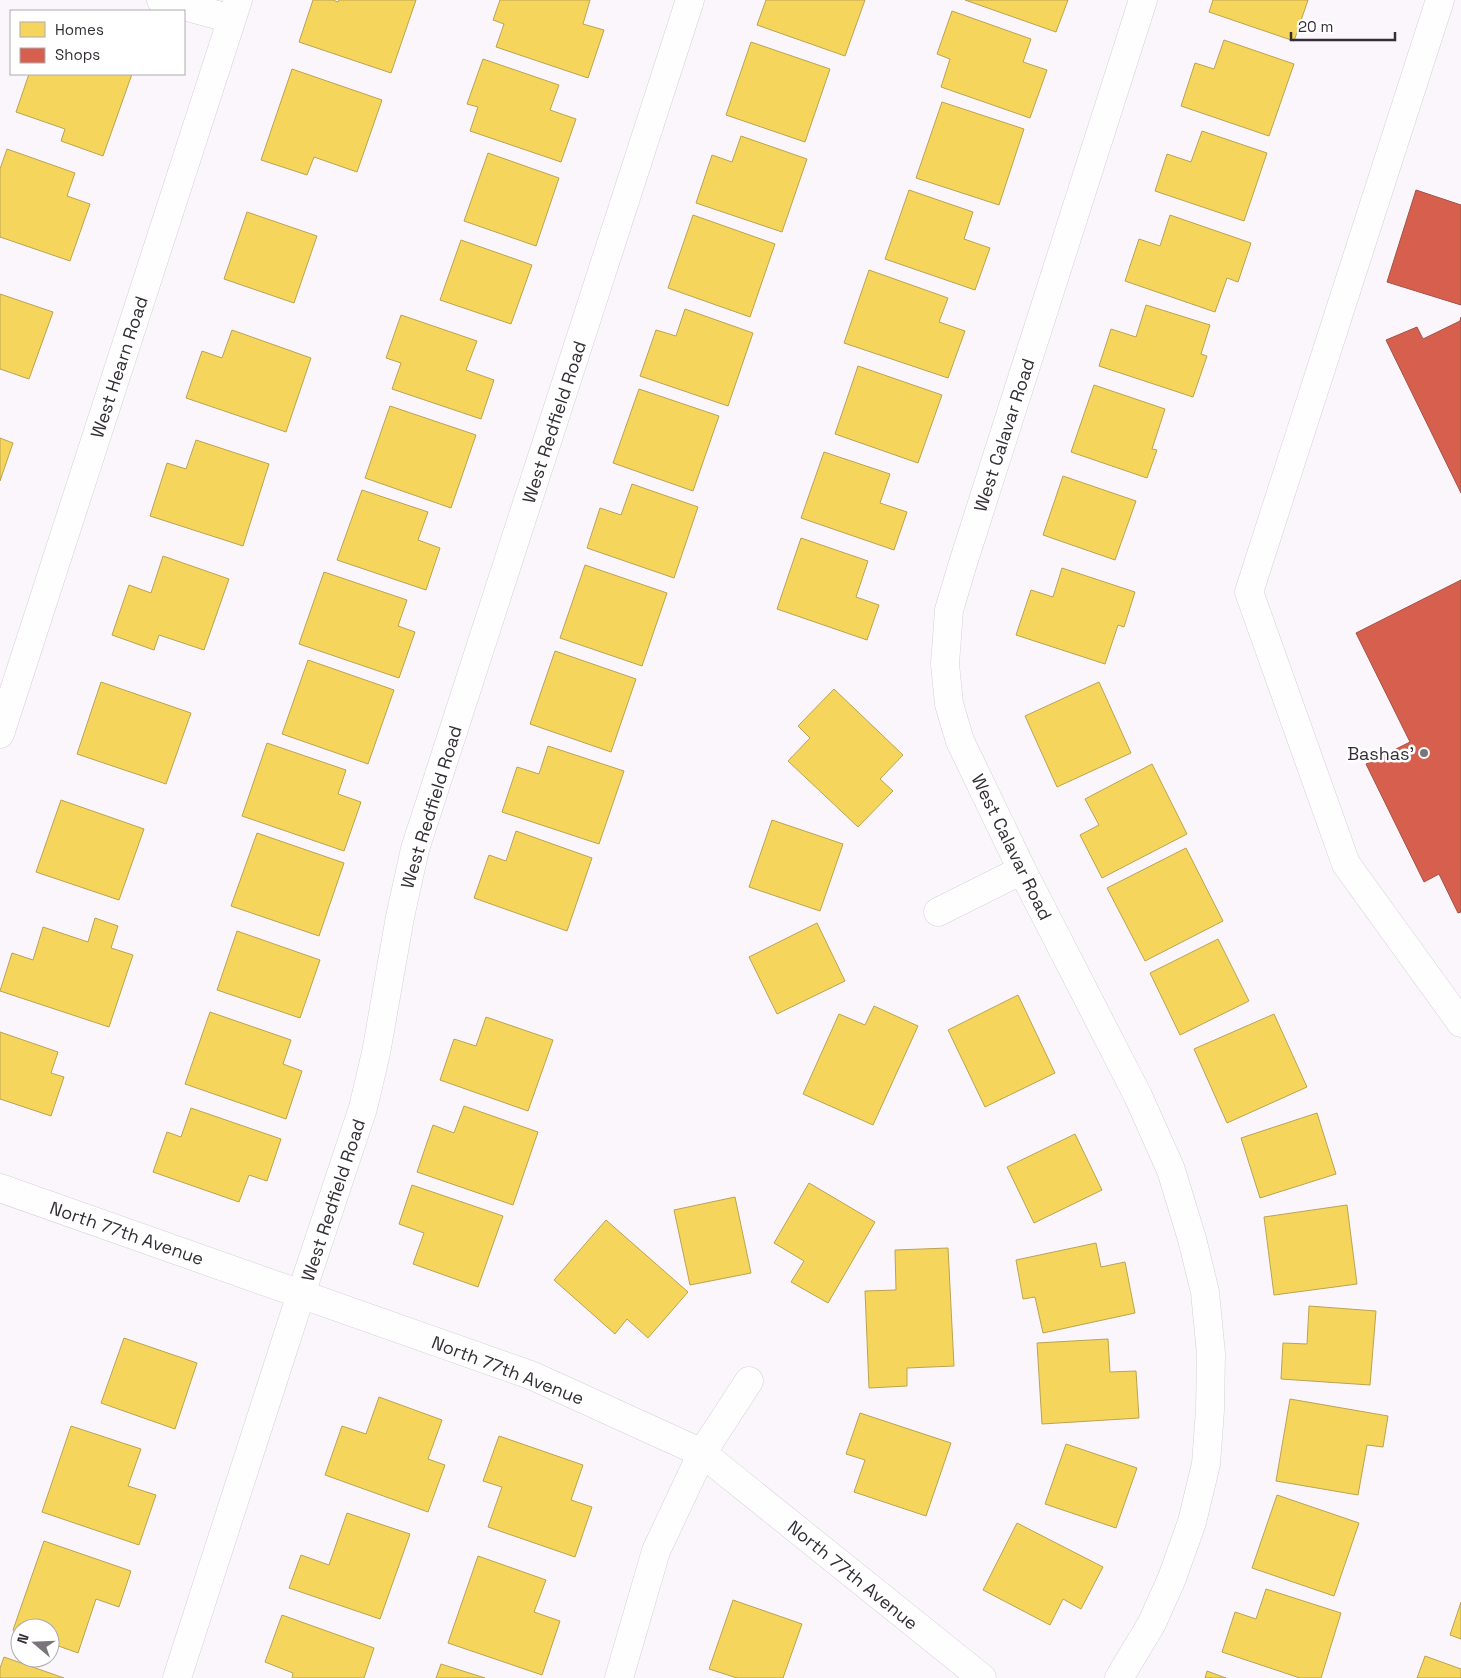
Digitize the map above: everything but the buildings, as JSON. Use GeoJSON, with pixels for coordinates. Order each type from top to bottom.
{"type":"FeatureCollection","features":[{"type":"Feature","properties":{"kind":"street"},"geometry":{"type":"LineString","coordinates":[[161,0],[235,10]]}},
{"type":"Feature","properties":{"kind":"street","name":"West Redfield Road"},"geometry":{"type":"LineString","coordinates":[[177,1678],[363,1108],[376,1053],[400,917],[415,849],[690,0]]}},
{"type":"Feature","properties":{"kind":"street","name":"West Calavar Road"},"geometry":{"type":"LineString","coordinates":[[1119,1678],[1152,1623],[1172,1578],[1192,1522],[1206,1464],[1210,1410],[1211,1354],[1205,1292],[1192,1239],[1170,1170],[1138,1096],[1022,870],[960,740],[949,704],[945,664],[949,610],[1143,0]]}},
{"type":"Feature","properties":{"kind":"street"},"geometry":{"type":"LineString","coordinates":[[1440,0],[1249,592],[1346,864],[1461,1023]]}},
{"type":"Feature","properties":{"kind":"street","name":"West Hearn Road"},"geometry":{"type":"LineString","coordinates":[[0,734],[235,10]]}},
{"type":"Feature","properties":{"kind":"street"},"geometry":{"type":"LineString","coordinates":[[938,912],[1022,870]]}},
{"type":"Feature","properties":{"kind":"street","name":"North 77th Avenue"},"geometry":{"type":"LineString","coordinates":[[0,1188],[533,1376],[702,1453],[982,1678]]}},
{"type":"Feature","properties":{"kind":"street"},"geometry":{"type":"LineString","coordinates":[[619,1678],[656,1551],[702,1453],[749,1381]]}},
{"type":"Feature","properties":{"kind":"place","name":"Bashas'"},"geometry":{"type":"Point","coordinates":[1424,753]}}]}
